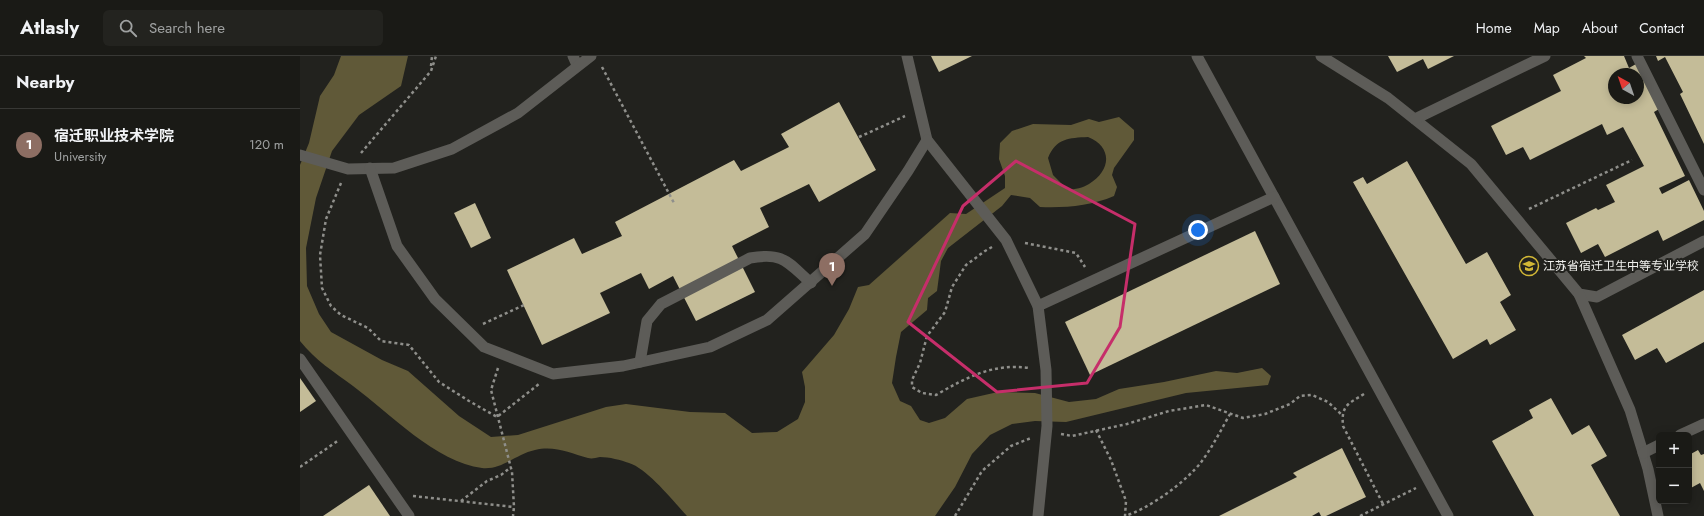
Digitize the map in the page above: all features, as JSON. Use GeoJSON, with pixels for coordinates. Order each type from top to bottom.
{"type":"FeatureCollection","features":[{"type":"Feature","properties":{"kind":"lane"},"geometry":{"type":"LineString","coordinates":[[907,56],[927,140],[1006,240],[1038,306],[1047,375],[1047,428],[1038,516]]}},
{"type":"Feature","properties":{"kind":"lane"},"geometry":{"type":"LineString","coordinates":[[1197,56],[1448,516]]}},
{"type":"Feature","properties":{"kind":"lane"},"geometry":{"type":"LineString","coordinates":[[1321,56],[1388,98],[1471,164],[1579,294],[1630,410],[1643,453],[1658,516]]}},
{"type":"Feature","properties":{"kind":"lane"},"geometry":{"type":"LineString","coordinates":[[1415,119],[1545,56]]}},
{"type":"Feature","properties":{"kind":"lane"},"geometry":{"type":"LineString","coordinates":[[1637,56],[1704,190]]}},
{"type":"Feature","properties":{"kind":"lane"},"geometry":{"type":"LineString","coordinates":[[300,155],[348,168],[394,168],[452,148],[518,113],[575,61],[595,60]]}},
{"type":"Feature","properties":{"kind":"lane"},"geometry":{"type":"LineString","coordinates":[[370,168],[397,246],[435,299],[484,347],[553,374],[623,366],[710,347],[767,320],[811,283],[865,234],[908,171],[927,140]]}},
{"type":"Feature","properties":{"kind":"lane"},"geometry":{"type":"LineString","coordinates":[[1038,306],[1274,197]]}},
{"type":"Feature","properties":{"kind":"lane"},"geometry":{"type":"LineString","coordinates":[[1579,294],[1597,297],[1704,241]]}},
{"type":"Feature","properties":{"kind":"lane"},"geometry":{"type":"LineString","coordinates":[[640,362],[647,321],[661,304],[750,258],[766,255],[783,258],[811,283]]}},
{"type":"Feature","properties":{"kind":"lane"},"geometry":{"type":"LineString","coordinates":[[300,359],[409,516]]}},
{"type":"Feature","properties":{"kind":"lane"},"geometry":{"type":"LineString","coordinates":[[1687,432],[1704,424]]}},
{"type":"Feature","properties":{"kind":"lane"},"geometry":{"type":"LineString","coordinates":[[1643,453],[1656,446]]}},
{"type":"Feature","properties":{"kind":"path"},"geometry":{"type":"LineString","coordinates":[[431,71],[432,56]]}},
{"type":"Feature","properties":{"kind":"path"},"geometry":{"type":"LineString","coordinates":[[595,60],[674,203]]}},
{"type":"Feature","properties":{"kind":"path"},"geometry":{"type":"LineString","coordinates":[[858,137],[920,110]]}},
{"type":"Feature","properties":{"kind":"path"},"geometry":{"type":"LineString","coordinates":[[1514,216],[1632,160]]}},
{"type":"Feature","properties":{"kind":"path"},"geometry":{"type":"LineString","coordinates":[[1047,375],[1017,367],[987,370],[962,380],[936,395],[922,393],[912,387],[912,380],[920,363],[927,336],[945,312],[952,287],[966,265],[985,251],[1006,240],[1076,253],[1092,280]]}},
{"type":"Feature","properties":{"kind":"path"},"geometry":{"type":"LineString","coordinates":[[468,331],[524,305]]}},
{"type":"Feature","properties":{"kind":"path"},"geometry":{"type":"LineString","coordinates":[[504,354],[491,390],[511,467],[514,507],[513,516]]}},
{"type":"Feature","properties":{"kind":"path"},"geometry":{"type":"LineString","coordinates":[[498,417],[553,374]]}},
{"type":"Feature","properties":{"kind":"path"},"geometry":{"type":"LineString","coordinates":[[1377,386],[1346,405],[1342,415],[1343,426],[1383,504]]}},
{"type":"Feature","properties":{"kind":"path"},"geometry":{"type":"LineString","coordinates":[[955,516],[982,471],[1011,446],[1047,428],[1072,436],[1127,424],[1169,411],[1206,406],[1243,418],[1265,414],[1290,404],[1300,396],[1312,395],[1328,402],[1342,415]]}},
{"type":"Feature","properties":{"kind":"path"},"geometry":{"type":"LineString","coordinates":[[1096,430],[1111,460],[1126,501],[1125,516],[1137,512],[1166,494],[1201,462],[1215,442],[1230,414]]}},
{"type":"Feature","properties":{"kind":"path"},"geometry":{"type":"LineString","coordinates":[[300,467],[351,433]]}},
{"type":"Feature","properties":{"kind":"path"},"geometry":{"type":"LineString","coordinates":[[461,501],[481,485],[501,475],[511,467]]}},
{"type":"Feature","properties":{"kind":"path"},"geometry":{"type":"LineString","coordinates":[[1360,516],[1429,481]]}},
{"type":"Feature","properties":{"kind":"path"},"geometry":{"type":"LineString","coordinates":[[393,494],[514,507]]}},
{"type":"Feature","properties":{"kind":"highlighted area"},"geometry":{"type":"Polygon","coordinates":[[[1016,161],[1135,224],[1120,327],[1087,383],[997,392],[908,322],[963,206],[1016,161]]]}},
{"type":"Feature","properties":{"kind":"shaded area"},"geometry":{"type":"Polygon","coordinates":[[[341,56],[408,56],[401,86],[359,115],[332,151],[316,198],[306,248],[307,286],[319,314],[331,332],[382,360],[408,371],[459,416],[491,437],[518,435],[606,407],[626,404],[690,412],[725,413],[752,433],[777,432],[798,419],[805,402],[805,387],[802,372],[834,335],[849,309],[858,287],[869,285],[950,213],[966,214],[1005,188],[1005,176],[999,159],[1000,143],[1012,131],[1033,124],[1071,125],[1089,119],[1099,122],[1119,117],[1134,130],[1134,140],[1114,168],[1112,175],[1117,187],[1114,196],[1096,202],[1068,207],[1040,207],[1030,198],[1011,195],[1002,206],[948,248],[941,261],[937,291],[928,298],[927,310],[901,332],[892,383],[900,401],[911,406],[920,420],[929,423],[945,418],[967,399],[998,392],[1035,393],[1069,402],[1096,399],[1119,389],[1164,382],[1216,371],[1237,373],[1262,368],[1271,376],[1268,385],[1186,393],[1066,422],[1035,421],[1012,424],[990,435],[972,454],[955,487],[935,516],[687,516],[652,478],[636,466],[615,459],[600,457],[589,458],[562,450],[549,448],[528,452],[496,467],[482,468],[465,464],[448,457],[414,435],[318,360],[300,341],[300,165],[309,143],[320,96],[334,75],[341,56]],[[1088,137],[1064,140],[1055,146],[1051,151],[1048,158],[1053,175],[1068,190],[1087,185],[1102,173],[1105,166],[1105,153],[1096,141],[1088,137]]]}},
{"type":"Feature","properties":{"kind":"building"},"geometry":{"type":"Polygon","coordinates":[[[931,56],[972,56],[939,72],[931,56]]]}},
{"type":"Feature","properties":{"kind":"building"},"geometry":{"type":"Polygon","coordinates":[[[1388,56],[1454,56],[1428,69],[1423,59],[1397,72],[1388,56]]]}},
{"type":"Feature","properties":{"kind":"building"},"geometry":{"type":"Polygon","coordinates":[[[1584,56],[1624,56],[1629,68],[1608,68],[1608,104],[1644,104],[1644,80],[1659,109],[1654,112],[1685,176],[1659,188],[1662,194],[1689,180],[1704,211],[1704,220],[1663,241],[1658,230],[1605,257],[1598,244],[1581,253],[1566,223],[1596,208],[1598,210],[1615,202],[1606,185],[1644,166],[1623,127],[1607,135],[1602,124],[1530,160],[1523,147],[1506,155],[1491,126],[1561,91],[1553,75],[1586,58],[1584,56]]]}},
{"type":"Feature","properties":{"kind":"building"},"geometry":{"type":"Polygon","coordinates":[[[1656,56],[1704,56],[1704,144],[1680,94],[1683,92],[1665,57],[1658,61],[1656,56]]]}},
{"type":"Feature","properties":{"kind":"building"},"geometry":{"type":"Polygon","coordinates":[[[1636,64],[1638,68],[1629,68],[1636,64]]]}},
{"type":"Feature","properties":{"kind":"building"},"geometry":{"type":"Polygon","coordinates":[[[839,102],[876,170],[819,202],[809,184],[760,208],[769,227],[732,246],[755,292],[696,321],[673,276],[649,289],[641,273],[600,293],[610,313],[542,345],[507,270],[574,238],[582,254],[622,236],[615,222],[734,160],[741,171],[789,147],[781,134],[839,102]]]}},
{"type":"Feature","properties":{"kind":"building"},"geometry":{"type":"Polygon","coordinates":[[[1407,161],[1466,264],[1487,252],[1511,295],[1500,302],[1516,330],[1490,345],[1487,339],[1453,359],[1353,182],[1363,177],[1367,184],[1407,161]]]}},
{"type":"Feature","properties":{"kind":"building"},"geometry":{"type":"Polygon","coordinates":[[[475,203],[491,238],[471,248],[454,213],[475,203]]]}},
{"type":"Feature","properties":{"kind":"building"},"geometry":{"type":"Polygon","coordinates":[[[1255,231],[1280,284],[1090,375],[1065,322],[1255,231]]]}},
{"type":"Feature","properties":{"kind":"building"},"geometry":{"type":"Polygon","coordinates":[[[1704,290],[1704,342],[1666,363],[1657,348],[1635,360],[1622,335],[1704,290]]]}},
{"type":"Feature","properties":{"kind":"building"},"geometry":{"type":"Polygon","coordinates":[[[300,378],[316,401],[300,412],[300,378]]]}},
{"type":"Feature","properties":{"kind":"building"},"geometry":{"type":"Polygon","coordinates":[[[1551,398],[1572,435],[1589,425],[1607,456],[1591,465],[1620,516],[1534,516],[1492,441],[1533,418],[1529,410],[1551,398]]]}},
{"type":"Feature","properties":{"kind":"building"},"geometry":{"type":"Polygon","coordinates":[[[1342,448],[1366,497],[1326,516],[1321,516],[1319,512],[1312,516],[1219,516],[1297,477],[1293,473],[1342,448]]]}},
{"type":"Feature","properties":{"kind":"building"},"geometry":{"type":"Polygon","coordinates":[[[1698,450],[1701,455],[1704,454],[1704,491],[1700,483],[1692,487],[1692,453],[1698,450]]]}},
{"type":"Feature","properties":{"kind":"building"},"geometry":{"type":"Polygon","coordinates":[[[369,485],[390,516],[323,516],[369,485]]]}},
{"type":"Feature","properties":{"kind":"place","name":"江苏省宿迁卫生中等专业学校"},"geometry":{"type":"Point","coordinates":[1529,266]}},
{"type":"Feature","properties":{"kind":"place","name":"宿迁职业技术学院"},"geometry":{"type":"Point","coordinates":[832,286]}}]}
